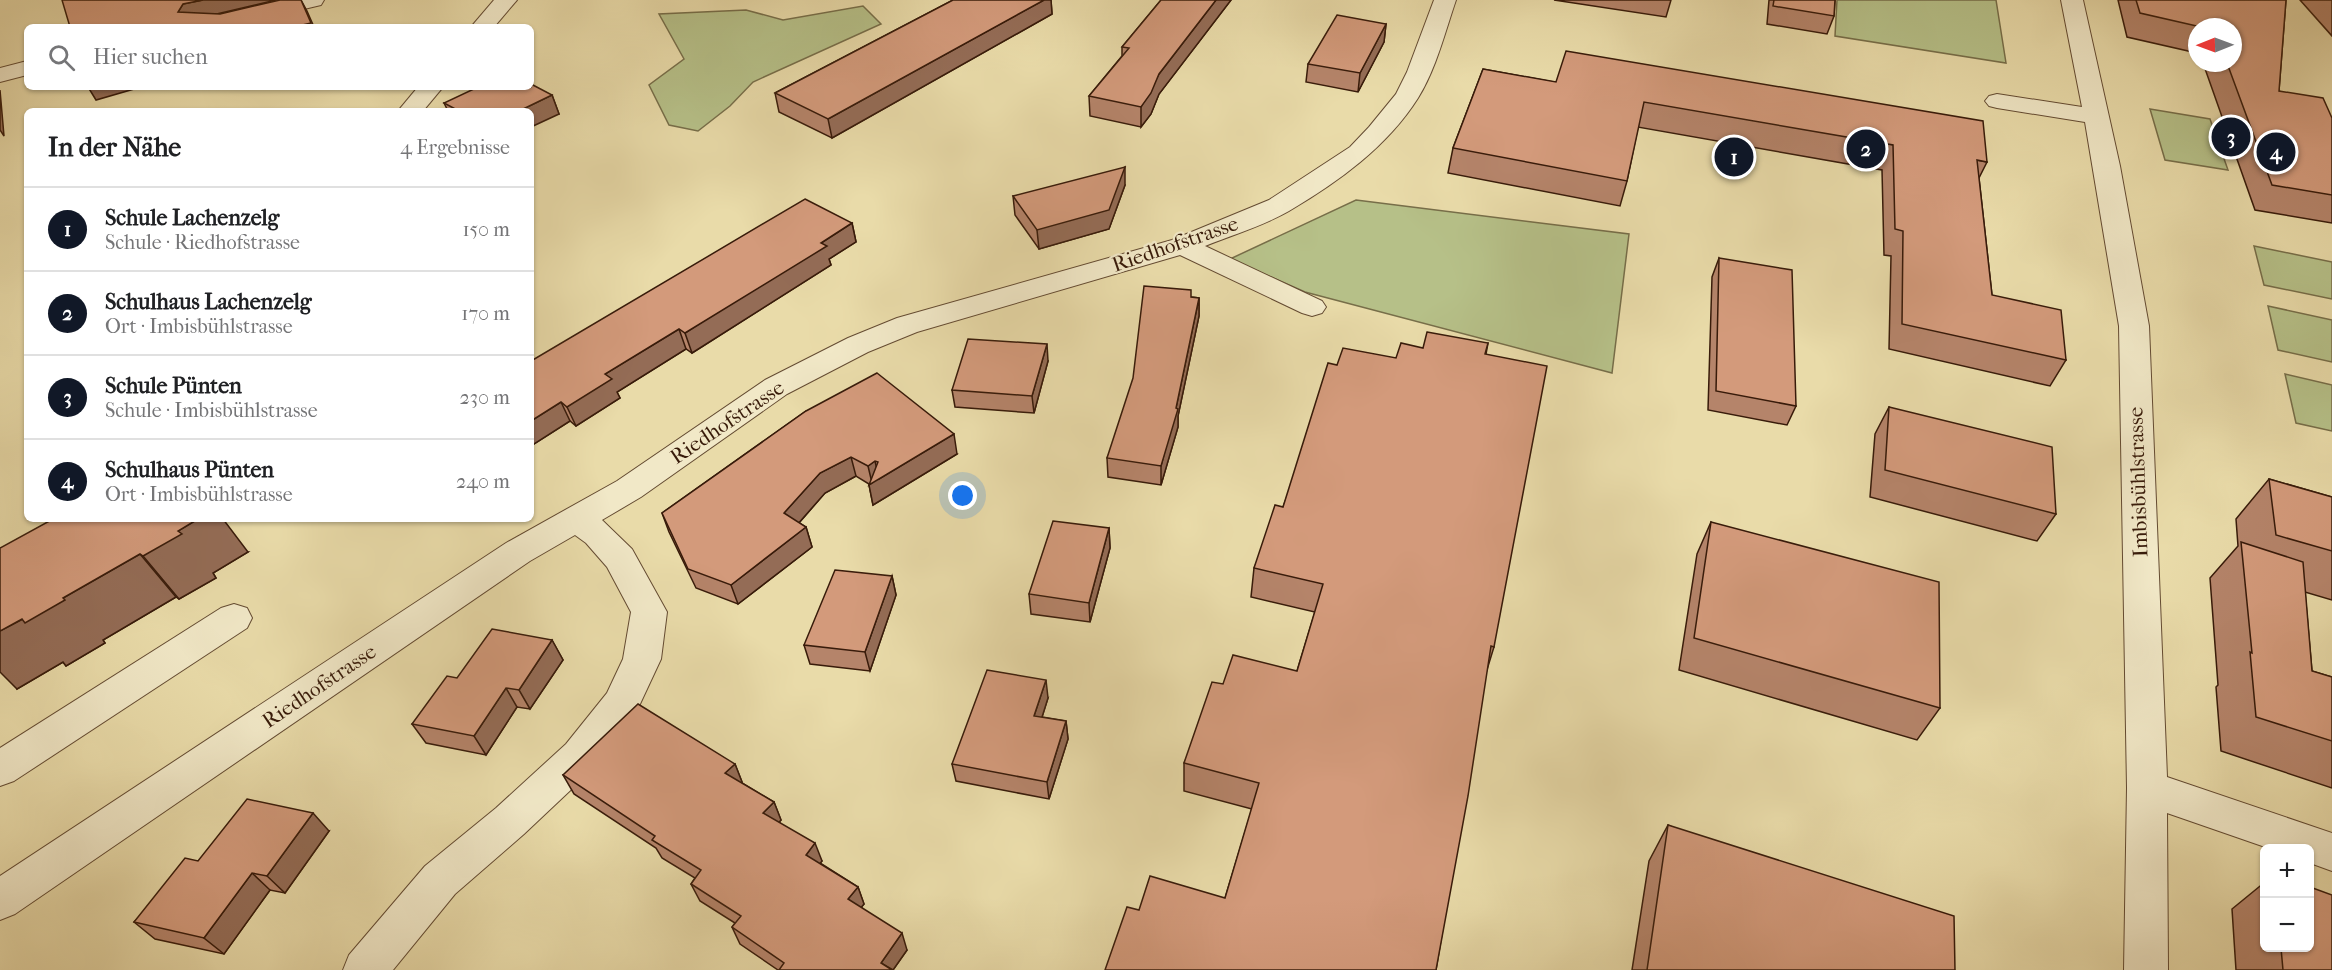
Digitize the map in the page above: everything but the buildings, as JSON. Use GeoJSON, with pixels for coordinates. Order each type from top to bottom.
{"type":"FeatureCollection","features":[{"type":"Feature","properties":{"kind":"street"},"geometry":{"type":"LineString","coordinates":[[213,24],[313,0]]}},
{"type":"Feature","properties":{"kind":"street"},"geometry":{"type":"LineString","coordinates":[[485,24],[506,0]]}},
{"type":"Feature","properties":{"kind":"street","name":"Riedhofstrasse"},"geometry":{"type":"LineString","coordinates":[[0,900],[518,552],[629,489],[776,387],[858,345],[907,325],[1182,246],[1278,206],[1359,152],[1407,96],[1419,72],[1445,0]]}},
{"type":"Feature","properties":{"kind":"street","name":"Imbisbühlstrasse"},"geometry":{"type":"LineString","coordinates":[[2072,0],[2097,116],[2134,326],[2147,788],[2146,970]]}},
{"type":"Feature","properties":{"kind":"street"},"geometry":{"type":"LineString","coordinates":[[0,75],[24,69]]}},
{"type":"Feature","properties":{"kind":"street"},"geometry":{"type":"LineString","coordinates":[[412,108],[428,90]]}},
{"type":"Feature","properties":{"kind":"street"},"geometry":{"type":"LineString","coordinates":[[1996,101],[2097,116]]}},
{"type":"Feature","properties":{"kind":"street"},"geometry":{"type":"LineString","coordinates":[[1182,246],[1312,307]]}},
{"type":"Feature","properties":{"kind":"street"},"geometry":{"type":"LineString","coordinates":[[365,970],[440,880],[510,821],[580,756],[621,704],[642,659],[649,612],[620,558],[598,534],[576,519]]}},
{"type":"Feature","properties":{"kind":"street"},"geometry":{"type":"LineString","coordinates":[[0,769],[234,618]]}},
{"type":"Feature","properties":{"kind":"street"},"geometry":{"type":"LineString","coordinates":[[2147,788],[2332,852]]}},
{"type":"Feature","properties":{"kind":"green space"},"geometry":{"type":"Polygon","coordinates":[[[1837,0],[1996,0],[2006,63],[1835,36],[1837,0]]]}},
{"type":"Feature","properties":{"kind":"green space"},"geometry":{"type":"Polygon","coordinates":[[[863,6],[881,24],[753,82],[730,106],[698,131],[669,125],[649,85],[684,59],[659,14],[746,10],[783,20],[863,6]]]}},
{"type":"Feature","properties":{"kind":"green space"},"geometry":{"type":"Polygon","coordinates":[[[2150,109],[2210,119],[2228,170],[2165,160],[2150,109]]]}},
{"type":"Feature","properties":{"kind":"green space"},"geometry":{"type":"Polygon","coordinates":[[[1356,200],[1629,234],[1612,373],[1305,292],[1230,259],[1356,200]]]}},
{"type":"Feature","properties":{"kind":"green space"},"geometry":{"type":"Polygon","coordinates":[[[2254,246],[2332,262],[2332,299],[2264,285],[2254,246]]]}},
{"type":"Feature","properties":{"kind":"green space"},"geometry":{"type":"Polygon","coordinates":[[[2268,306],[2332,320],[2332,362],[2278,350],[2268,306]]]}},
{"type":"Feature","properties":{"kind":"green space"},"geometry":{"type":"Polygon","coordinates":[[[2285,374],[2332,385],[2332,431],[2296,423],[2285,374]]]}},
{"type":"Feature","properties":{"kind":"place","name":"Schule Pünten"},"geometry":{"type":"Point","coordinates":[2231,137]}},
{"type":"Feature","properties":{"kind":"place","name":"Schulhaus Lachenzelg"},"geometry":{"type":"Point","coordinates":[1866,149]}},
{"type":"Feature","properties":{"kind":"place","name":"Schulhaus Pünten"},"geometry":{"type":"Point","coordinates":[2276,152]}},
{"type":"Feature","properties":{"kind":"place","name":"Schule Lachenzelg"},"geometry":{"type":"Point","coordinates":[1734,157]}}]}
